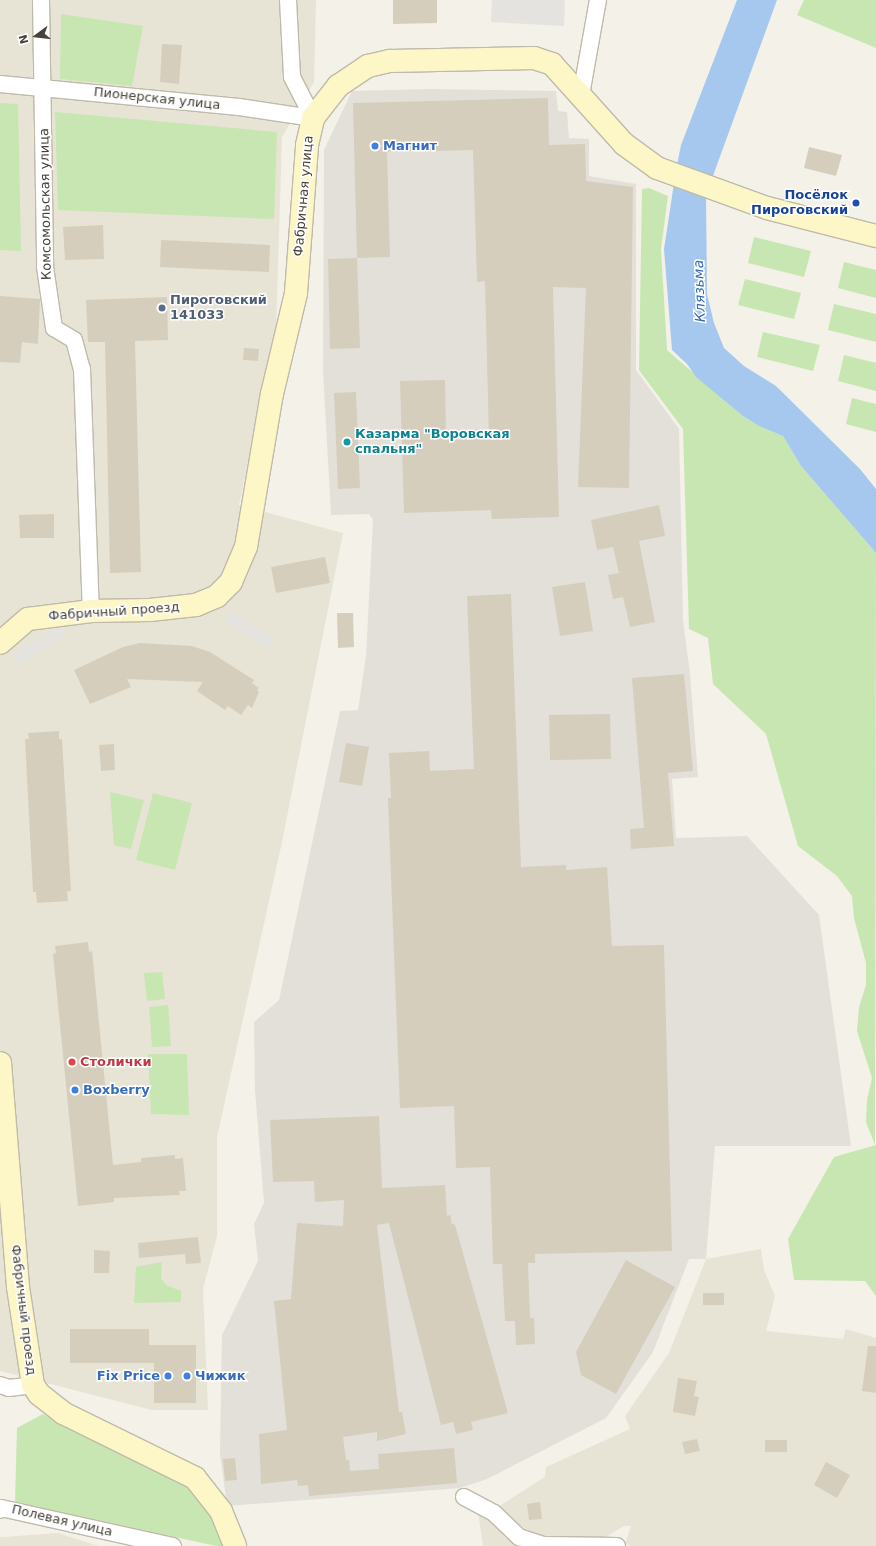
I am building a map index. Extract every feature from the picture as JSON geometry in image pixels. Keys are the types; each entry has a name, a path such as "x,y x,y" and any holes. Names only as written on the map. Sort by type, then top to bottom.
{"street":[{"name":"Комсомольская улица","path":"41,0 44,87 45,267 54,328 74,340 82,369 91,611"},
{"path":"288,0 292,77 312,118"},
{"path":"581,95 598,0"},
{"name":"Фабричная улица","path":"231,582 246,547 272,394 296,293 307,146 312,118 338,86 368,66 390,61 534,58 552,64 581,95 592,111 624,144 657,168 724,194 807,220 876,236"},
{"name":"Пионерская улица","path":"0,84 44,87 239,107 312,118"},
{"name":"Фабричный проезд","path":"0,644 28,619 91,611 150,610 196,605 217,596 231,582"},
{"name":"Фабричный проезд","path":"0,1063 18,1287 33,1385 39,1394 63,1413 195,1478 221,1511 235,1546"},
{"path":"0,1385 10,1388 33,1385"},
{"path":"464,1497 494,1513 519,1538 544,1545 617,1546"},
{"name":"Полевая улица","path":"0,1510 1,1508 173,1546"}],"shaded area":[{"path":"0,0 316,0 314,82 282,137 276,330 239,505 343,533 282,842 217,1137 217,1236 203,1289 208,1410 152,1410 0,1371"},
{"path":"492,0 565,0 564,26 491,22"},
{"path":"430,89 556,91 558,111 567,112 569,138 589,139 589,176 636,184 636,370 679,429 683,620 690,674 698,777 672,779 676,838 747,836 819,915 851,1146 715,1146 706,1259 689,1259 653,1352 606,1418 487,1479 460,1488 227,1506 220,1453 222,1335 258,1261 254,1224 264,1203 255,1090 254,1022 279,1000 340,711 358,710 366,656 373,520 369,514 331,515 323,372 324,150 352,91"},
{"path":"232,611 275,639 268,648 226,621"},
{"path":"58,626 64,637 19,664 13,653"},
{"path":"761,1249 764,1270 775,1296 766,1331 843,1339 846,1329 876,1338 876,1546 632,1546 625,1544 631,1526 624,1526 604,1538 546,1538 529,1532 498,1507 545,1477 546,1467 630,1429 625,1416 669,1353 706,1259"},
{"path":"478,1512 497,1522 504,1537 522,1546 483,1546"},
{"path":"58,1533 98,1546 0,1546 0,1537"}],"green space":[{"path":"804,0 876,0 876,48 797,15"},
{"path":"61,14 143,26 132,86 60,79"},
{"path":"0,103 18,104 21,251 0,250"},
{"path":"55,112 277,132 274,219 58,210"},
{"path":"649,188 668,196 661,249 667,350 743,416 759,426 783,436 801,466 876,553 875,1145 866,1122 867,1100 872,1078 857,1031 859,1007 866,985 866,963 854,918 852,896 837,876 798,846 766,734 713,684 708,638 689,629 683,429 639,370 642,189"},
{"path":"754,237 811,251 804,277 748,263"},
{"path":"844,262 876,270 876,298 838,288"},
{"path":"745,279 801,293 794,319 738,305"},
{"path":"834,304 876,314 876,342 828,330"},
{"path":"763,332 820,345 813,371 757,357"},
{"path":"844,355 876,363 876,391 838,381"},
{"path":"852,398 876,404 876,432 846,424"},
{"path":"110,792 144,800 131,849 114,845"},
{"path":"153,793 192,803 175,870 136,860"},
{"path":"162,972 165,999 147,1001 144,973"},
{"path":"168,1005 171,1046 152,1047 149,1007"},
{"path":"148,1054 187,1054 189,1115 151,1114"},
{"path":"876,1145 876,1296 865,1281 794,1280 788,1239 834,1157"},
{"path":"162,1262 161,1278 166,1285 181,1291 181,1302 134,1303 136,1267"},
{"path":"43,1414 192,1484 229,1546 216,1546 15,1502 17,1428"}],"water":[{"name":"Клязьма","path":"737,0 777,0 706,195 707,294 714,323 724,348 744,366 776,386 860,469 876,489 876,553 801,466 783,436 759,426 743,416 696,377 687,364 672,350 664,249 676,170 681,145"}],"building":[{"path":"393,0 437,0 437,23 393,24"},
{"path":"162,44 182,45 179,84 160,82"},
{"path":"548,98 549,145 585,144 586,181 633,187 629,488 578,487 586,288 553,287 559,517 492,519 491,510 404,513 400,381 445,380 446,440 489,439 485,281 477,282 473,150 387,152 390,257 357,258 353,103"},
{"path":"809,147 842,155 836,176 804,168"},
{"path":"103,225 104,259 65,260 63,227"},
{"path":"161,240 270,245 269,272 160,267"},
{"path":"357,258 360,348 330,349 328,259"},
{"path":"0,296 40,299 38,344 22,342 20,363 0,362"},
{"path":"167,297 168,340 135,341 141,572 110,573 105,342 88,342 86,300"},
{"path":"244,348 259,349 258,361 243,360"},
{"path":"356,392 360,488 338,489 334,393"},
{"path":"659,505 665,536 639,541 655,622 630,627 623,597 613,599 608,575 619,573 613,547 597,550 591,520"},
{"path":"54,514 54,538 20,538 19,515"},
{"path":"325,557 330,583 276,593 271,567"},
{"path":"585,582 593,631 560,636 552,587"},
{"path":"511,594 521,867 566,865 566,870 607,867 612,946 664,945 672,1251 535,1254 535,1263 528,1263 530,1318 534,1318 535,1344 516,1345 515,1321 505,1321 502,1264 493,1264 490,1167 456,1168 454,1106 400,1108 388,798 391,798 389,753 429,751 430,771 474,769 467,596"},
{"path":"337,613 353,613 354,647 338,648"},
{"path":"140,643 192,646 210,652 254,680 252,683 259,688 257,690 259,692 252,708 248,705 241,715 228,706 225,710 197,691 203,682 127,679 131,687 90,704 74,670 123,647"},
{"path":"684,674 693,771 668,773 674,846 631,849 630,829 644,828 632,678"},
{"path":"610,714 611,759 550,760 549,715"},
{"path":"59,731 59,739 62,739 71,891 67,891 68,901 37,903 36,892 33,892 25,739 29,739 28,733"},
{"path":"346,743 369,747 362,786 339,782"},
{"path":"114,744 115,770 101,771 99,745"},
{"path":"88,942 89,952 92,951 113,1165 141,1162 141,1158 175,1155 175,1159 183,1158 186,1191 179,1191 180,1195 114,1198 114,1202 78,1206 53,954 56,953 55,946"},
{"path":"379,1116 382,1188 445,1185 447,1216 451,1215 451,1223 455,1225 508,1413 471,1422 473,1430 456,1434 453,1422 441,1425 389,1223 377,1225 399,1412 402,1412 406,1434 377,1441 377,1432 343,1437 346,1460 349,1460 350,1471 379,1469 378,1454 454,1448 457,1483 309,1496 308,1485 298,1486 297,1480 261,1484 259,1434 287,1430 274,1301 291,1299 297,1223 343,1226 344,1200 315,1202 314,1181 273,1182 270,1120"},
{"path":"198,1237 201,1263 186,1264 185,1254 139,1258 138,1243"},
{"path":"94,1250 110,1251 109,1273 94,1273"},
{"path":"626,1260 675,1287 616,1394 581,1375 576,1352"},
{"path":"703,1293 724,1293 724,1305 703,1305"},
{"path":"70,1329 149,1329 149,1345 196,1345 196,1403 154,1403 154,1363 70,1363"},
{"path":"868,1346 876,1346 876,1393 862,1391"},
{"path":"678,1378 697,1381 694,1396 699,1397 695,1416 673,1412"},
{"path":"697,1439 700,1451 685,1454 682,1442"},
{"path":"765,1440 787,1440 787,1452 765,1452"},
{"path":"235,1458 237,1480 225,1481 223,1459"},
{"path":"826,1462 850,1475 837,1498 814,1485"},
{"path":"540,1502 542,1519 529,1520 527,1504"}],"place":[{"name":"Магнит","path":"375,146"},
{"name":"Посёлок Пироговский","path":"856,203"},
{"name":"Пироговский 141033","path":"162,308"},
{"name":"Казарма \"Воровская спальня\"","path":"347,442"},
{"name":"Столички","path":"72,1062"},
{"name":"Boxberry","path":"75,1090"},
{"name":"Fix Price","path":"168,1376"},
{"name":"Чижик","path":"187,1376"}]}
